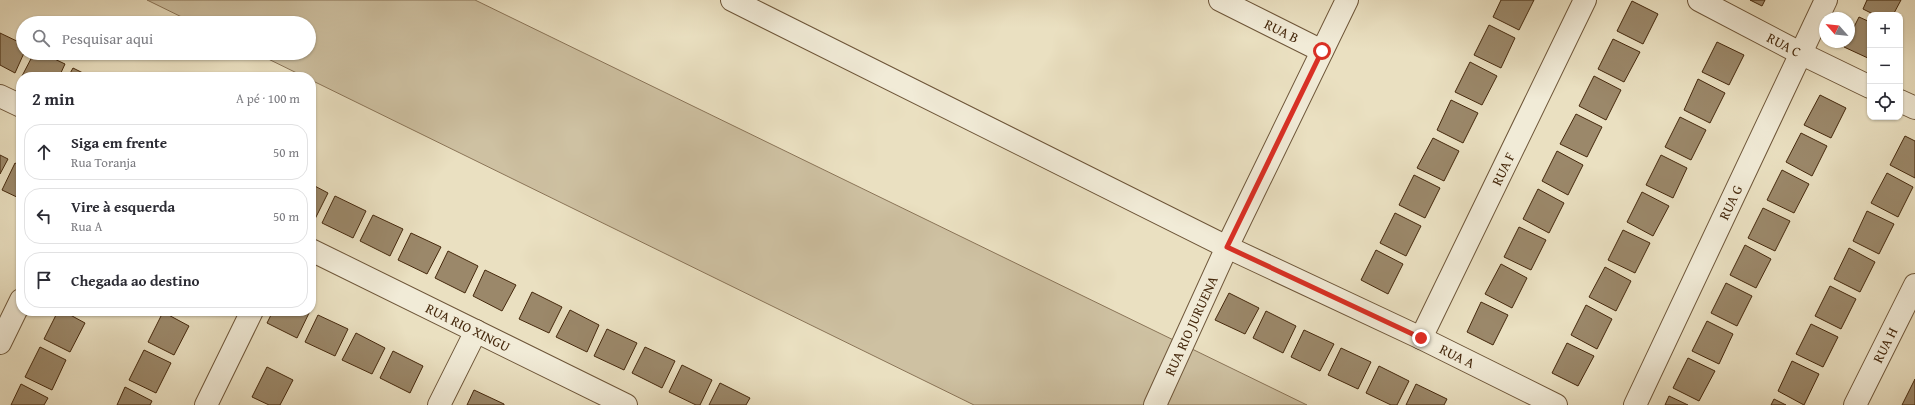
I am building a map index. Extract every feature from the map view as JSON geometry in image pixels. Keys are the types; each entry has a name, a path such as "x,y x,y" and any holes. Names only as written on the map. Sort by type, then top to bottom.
{"street":[{"name":"RUA A","path":"732,0 1227,247 1421,338 1556,405"},
{"name":"RUA B","path":"1220,0 1322,51"},
{"name":"RUA RIO JURUENA","path":"1155,405 1227,247 1347,0"},
{"name":"RUA F","path":"1421,338 1585,0"},
{"name":"RUA C","path":"1699,0 1800,53 1867,86"},
{"name":"RUA G","path":"1635,405 1826,0"},
{"path":"0,96 16,104"},
{"path":"1903,102 1915,108"},
{"name":"RUA RIO XINGU","path":"316,252 626,405"},
{"name":"RUA H","path":"1855,405 1915,285"},
{"path":"0,343 16,310"},
{"path":"206,405 250,316"},
{"path":"439,405 476,331"}],"shaded area":[{"path":"147,0 475,0 1307,405 974,405 316,82 316,72 295,72 270,60 316,60 316,16 180,16"}],"building":[{"path":"1501,0 1534,0 1519,30 1493,17"},
{"path":"1750,0 1765,0 1762,6"},
{"path":"1867,0 1901,0 1895,12 1869,12 1863,9"},
{"path":"1632,1 1658,14 1643,44 1617,31"},
{"path":"1859,17 1867,21 1867,58 1846,48 1855,48 1855,25"},
{"path":"1489,25 1515,38 1501,68 1474,55"},
{"path":"0,33 16,41 16,60 21,60 15,73 0,65"},
{"path":"1613,39 1640,52 1624,82 1598,69"},
{"path":"1717,42 1744,55 1729,85 1702,72"},
{"path":"30,60 57,60 65,64 61,72 24,72"},
{"path":"1470,62 1497,76 1482,105 1455,92"},
{"path":"73,68 81,72 71,72"},
{"path":"1594,76 1621,90 1606,120 1579,106"},
{"path":"1698,79 1725,93 1710,123 1684,110"},
{"path":"1820,95 1846,108 1831,138 1804,125"},
{"path":"1451,100 1478,113 1463,143 1437,130"},
{"path":"1576,114 1602,127 1587,157 1560,144"},
{"path":"1680,117 1706,130 1691,160 1665,147"},
{"path":"1801,133 1827,146 1812,176 1786,162"},
{"path":"1905,136 1915,141 1915,178 1890,165"},
{"path":"1433,138 1459,151 1444,181 1417,168"},
{"path":"1557,151 1583,165 1568,195 1542,181"},
{"path":"0,155 8,159 0,174"},
{"path":"1661,155 1687,168 1673,198 1646,185"},
{"path":"15,163 16,164 16,197 2,190"},
{"path":"1782,170 1809,184 1794,213 1767,200"},
{"path":"1887,173 1913,187 1898,217 1871,203"},
{"path":"1414,175 1440,188 1425,218 1399,205"},
{"path":"316,187 328,193 316,217"},
{"path":"1538,189 1564,203 1549,233 1523,219"},
{"path":"1642,192 1669,206 1653,236 1627,222"},
{"path":"335,196 366,211 353,238 322,223"},
{"path":"1763,208 1790,221 1775,251 1748,238"},
{"path":"1867,211 1894,224 1879,254 1853,241"},
{"path":"1395,213 1421,226 1406,256 1380,243"},
{"path":"373,215 403,229 390,256 360,241"},
{"path":"1519,227 1546,240 1531,270 1504,257"},
{"path":"1623,230 1650,243 1635,273 1608,260"},
{"path":"411,233 441,247 427,274 398,260"},
{"path":"1745,245 1771,259 1756,288 1730,275"},
{"path":"1849,248 1875,262 1860,292 1834,279"},
{"path":"1376,250 1403,264 1388,294 1361,280"},
{"path":"448,251 478,266 465,293 435,278"},
{"path":"1501,264 1527,278 1512,308 1485,294"},
{"path":"1605,267 1631,281 1616,311 1589,297"},
{"path":"485,270 516,285 502,311 473,296"},
{"path":"1726,283 1752,296 1737,326 1711,313"},
{"path":"1830,286 1856,299 1841,329 1815,316"},
{"path":"532,292 562,307 549,333 519,319"},
{"path":"1229,293 1259,308 1245,334 1215,320"},
{"path":"1481,302 1508,315 1493,345 1467,332"},
{"path":"1586,305 1612,319 1597,349 1571,335"},
{"path":"570,310 599,325 587,352 556,337"},
{"path":"1266,311 1296,326 1283,353 1253,338"},
{"path":"318,315 348,329 335,356 305,342"},
{"path":"56,316 72,316 85,323 70,352 44,339"},
{"path":"161,316 170,316 189,326 174,355 148,342"},
{"path":"270,316 308,316 297,338 267,323"},
{"path":"1707,321 1733,334 1719,364 1692,351"},
{"path":"1811,324 1838,337 1823,367 1796,354"},
{"path":"607,329 637,343 624,370 594,356"},
{"path":"1304,330 1334,344 1320,371 1291,357"},
{"path":"356,333 385,348 372,374 342,360"},
{"path":"1567,343 1594,356 1578,386 1552,373"},
{"path":"40,347 66,360 52,390 25,377"},
{"path":"645,347 675,361 662,388 632,373"},
{"path":"1341,348 1371,362 1358,389 1328,375"},
{"path":"144,350 171,363 156,393 129,380"},
{"path":"393,351 423,366 410,393 380,378"},
{"path":"1688,358 1715,371 1699,401 1673,388"},
{"path":"1792,361 1819,374 1804,405 1778,391"},
{"path":"682,365 712,380 700,405 696,405 669,392"},
{"path":"1379,366 1409,381 1397,405 1391,405 1366,393"},
{"path":"267,367 293,380 280,405 269,405 252,397"},
{"path":"1915,379 1915,405 1902,405"},
{"path":"720,383 750,398 746,405 709,405"},
{"path":"21,384 48,398 44,405 11,405"},
{"path":"1416,384 1447,399 1444,405 1406,405"},
{"path":"125,387 152,401 150,405 117,405"},
{"path":"474,390 504,404 504,405 467,405"},
{"path":"1669,396 1688,405 1665,405"},
{"path":"1774,399 1786,405 1771,405"}],"route":[{"path":"1322,51 1227,247 1421,338"}]}
